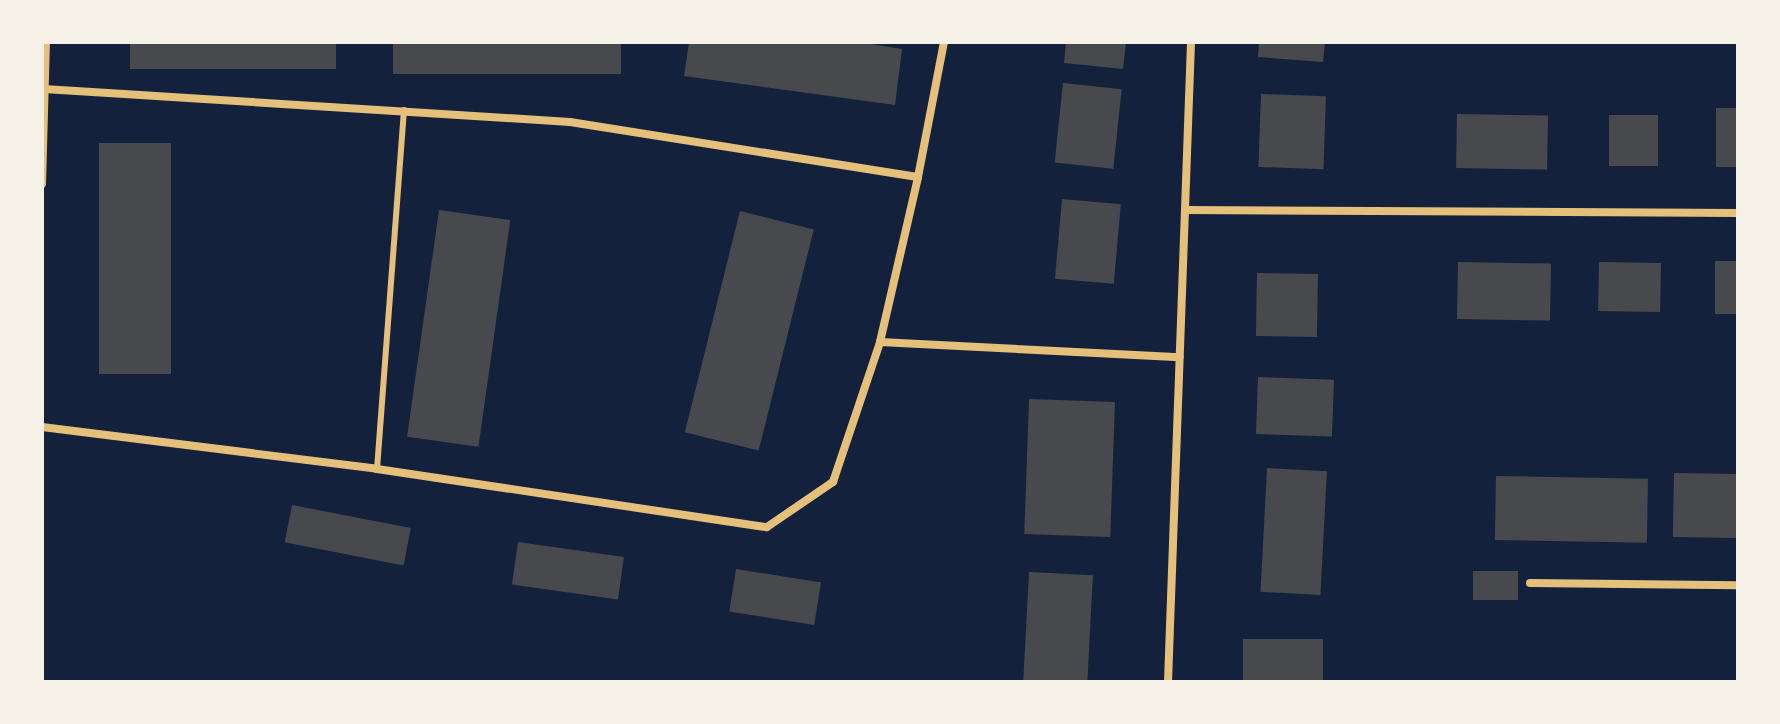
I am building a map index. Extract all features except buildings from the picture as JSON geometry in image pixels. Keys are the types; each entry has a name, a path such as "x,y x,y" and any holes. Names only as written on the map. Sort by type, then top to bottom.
{"street":[{"path":"42,184 46,42"},
{"path":"42,427 377,469 767,527 833,482 880,342 918,177 944,42"},
{"path":"1168,682 1191,42"},
{"path":"44,89 570,122 918,177"},
{"path":"1187,210 1738,213"},
{"path":"880,342 1180,357"},
{"path":"1530,583 1738,585"}],"lane":[{"path":"377,469 404,110"}]}
